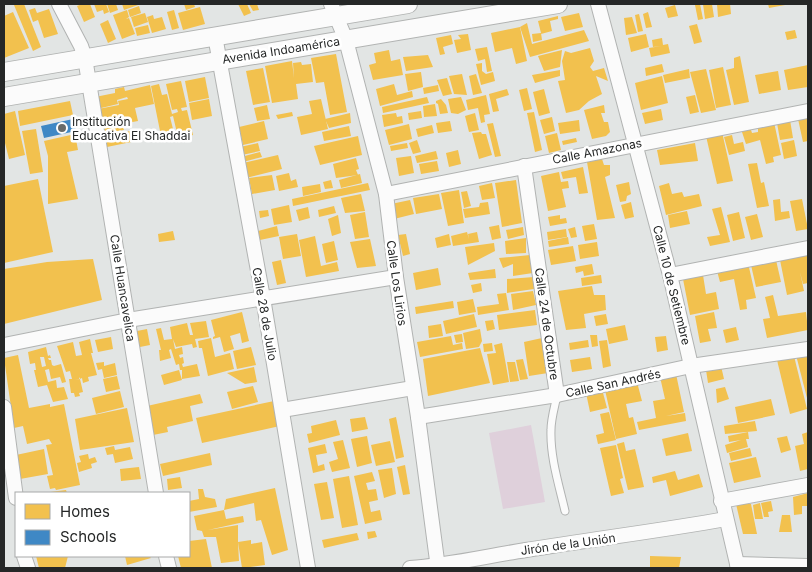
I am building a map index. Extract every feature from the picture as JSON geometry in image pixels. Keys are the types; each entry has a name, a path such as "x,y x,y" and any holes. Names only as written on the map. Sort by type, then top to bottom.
{"street":[{"name":"Calle Huancavelica","path":"60,4 85,58 156,492"},
{"name":"Avenida Indoamérica","path":"4,72 215,36 334,10 408,4"},
{"name":"Avenida Indoamérica","path":"4,97 558,4"},
{"name":"Calle 10 de Setiembre","path":"598,4 670,275 738,566"},
{"name":"Calle Los Lirios","path":"334,10 346,40 386,194 396,277 440,568"},
{"name":"Calle 28 de Julio","path":"215,36 263,298 308,568"},
{"name":"Calle Amazonas","path":"386,194 808,111"},
{"name":"Calle 24 de Octubre","path":"524,166 557,395"},
{"path":"670,275 808,248"},
{"path":"4,345 128,320 396,277"},
{"name":"Calle San Andrés","path":"418,417 557,395 691,366 808,349"},
{"path":"282,410 413,388"},
{"path":"4,407 15,492"},
{"path":"722,501 808,485"},
{"name":"Jirón de la Unión","path":"410,568 440,568 526,550 634,535 726,519"},
{"path":"738,566 808,566"}],"lane":[{"name":"Calle 24 de Octubre","path":"557,395 550,429 554,467 565,511"}],"shaded area":[{"path":"531,425 545,502 503,509 489,433"}],"building: Homes":[{"path":"24,4 41,47 33,51 14,5"},
{"path":"90,4 95,17 84,22 77,6"},
{"path":"94,4 106,4 109,12 104,14 103,10 97,12"},
{"path":"107,4 116,4 118,10 110,13"},
{"path":"122,4 141,4 124,10"},
{"path":"184,4 194,4 195,7 186,10"},
{"path":"238,4 247,4 251,13 244,16"},
{"path":"249,4 257,4 259,10 253,11"},
{"path":"700,4 703,19 698,20 695,5"},
{"path":"703,4 712,4 714,17 705,19"},
{"path":"717,4 730,4 731,14 718,17"},
{"path":"768,4 785,4 785,5 769,8"},
{"path":"675,5 678,16 668,18 665,8"},
{"path":"139,6 141,13 130,17 128,10"},
{"path":"200,7 205,24 183,30 178,13"},
{"path":"35,8 37,13 49,9 58,34 44,38 38,20 33,22 29,10"},
{"path":"127,10 129,17 126,19 129,18 135,34 122,39 113,15"},
{"path":"174,10 179,28 172,30 167,12"},
{"path":"13,12 29,48 4,58 4,16"},
{"path":"648,12 652,27 646,28 643,14"},
{"path":"145,13 148,22 134,27 131,17"},
{"path":"579,13 583,27 565,31 561,17"},
{"path":"639,14 643,31 638,32 635,15"},
{"path":"153,15 154,19 162,17 166,29 152,33 147,17"},
{"path":"558,16 558,19 550,21 552,31 541,34 542,40 533,42 532,34 541,33 538,21"},
{"path":"632,17 637,33 626,35 624,18"},
{"path":"108,20 116,39 108,43 100,24"},
{"path":"527,23 532,44 584,30 589,41 530,57 520,27"},
{"path":"697,24 702,42 694,44 689,26"},
{"path":"148,25 150,33 137,36 135,28"},
{"path":"520,27 527,61 516,64 512,48 495,52 491,33"},
{"path":"795,30 797,38 787,40 785,32"},
{"path":"468,34 471,50 457,53 454,40 461,39 458,35"},
{"path":"646,34 649,47 631,52 628,38"},
{"path":"451,35 453,44 443,47 445,54 440,55 436,38"},
{"path":"662,38 663,45 668,44 670,53 651,57 649,48 661,46 653,47 652,40"},
{"path":"487,47 492,71 487,72 485,59 478,61 475,49"},
{"path":"590,48 594,61 590,67 593,71 604,68 608,81 596,76 602,94 589,101 579,110 566,113 558,81 565,80 562,61 565,51 571,53"},
{"path":"389,50 391,61 400,59 403,75 373,80 369,65 376,63 374,53"},
{"path":"562,50 560,67 544,71 538,56"},
{"path":"336,54 347,112 330,115 324,82 316,83 311,58"},
{"path":"428,55 433,67 406,71 403,57"},
{"path":"740,56 749,102 734,105 726,70 734,68 734,58"},
{"path":"292,61 294,78 293,63 311,64 313,82 296,84 298,99 272,103 265,66"},
{"path":"482,63 482,71 486,74 493,72 495,81 481,85 476,64"},
{"path":"662,64 664,72 646,76 645,68"},
{"path":"808,65 808,87 788,90 784,70"},
{"path":"723,67 731,105 716,108 709,70"},
{"path":"263,68 270,102 253,105 246,71"},
{"path":"689,69 690,78 665,83 663,75"},
{"path":"706,69 716,110 701,113 690,72"},
{"path":"560,70 560,76 535,83 532,75"},
{"path":"778,71 781,90 759,94 755,75"},
{"path":"421,72 423,87 408,91 405,74"},
{"path":"462,74 467,95 454,94 449,76"},
{"path":"476,74 482,93 473,95 469,76"},
{"path":"662,76 668,103 641,110 635,83"},
{"path":"205,77 209,98 189,102 185,81"},
{"path":"447,78 452,94 443,96 437,80"},
{"path":"181,81 187,107 181,108 182,111 187,110 193,135 183,138 182,132 177,133 173,116 170,117 174,133 161,136 151,86 159,84 162,95 167,94 172,114 178,112 177,109 172,110 166,84"},
{"path":"394,84 397,95 412,91 413,97 380,106 376,89"},
{"path":"150,85 154,104 135,108 138,121 122,124 124,130 103,134 98,109 119,105 118,101 128,99 127,97 117,100 118,104 97,109 95,97 115,93 115,89 124,87 125,91"},
{"path":"438,85 439,91 424,94 423,88"},
{"path":"527,88 532,109 524,111 519,90"},
{"path":"507,89 509,95 496,99 499,111 493,112 489,94"},
{"path":"544,89 550,113 539,116 533,92"},
{"path":"486,95 490,114 484,115 485,122 481,123 478,108 468,110 466,100"},
{"path":"695,95 699,112 690,114 686,97"},
{"path":"427,97 429,103 383,113 382,107"},
{"path":"461,97 466,110 458,114 451,113 448,99"},
{"path":"209,99 212,116 192,120 189,103"},
{"path":"321,99 328,129 301,135 297,117 312,114 309,101"},
{"path":"441,99 446,105 448,113 440,114 436,101"},
{"path":"70,101 73,115 20,126 18,111"},
{"path":"435,104 437,116 424,117 423,106"},
{"path":"267,105 270,119 257,121 254,108"},
{"path":"604,105 605,113 601,113 604,122 608,122 610,132 606,136 592,139 584,110"},
{"path":"661,109 663,120 645,124 642,113"},
{"path":"15,111 25,155 9,159 4,139 4,114"},
{"path":"421,111 422,118 409,120 408,113"},
{"path":"292,112 293,116 278,119 276,115"},
{"path":"534,112 542,150 535,152 527,113"},
{"path":"350,113 351,123 329,128 325,119"},
{"path":"396,113 397,117 402,116 403,123 384,127 382,115"},
{"path":"475,113 479,130 469,132 465,116"},
{"path":"552,117 555,131 544,134 540,120"},
{"path":"808,117 808,141 803,142 798,119"},
{"path":"579,120 580,131 560,134 558,123"},
{"path":"790,120 793,138 780,140 777,123"},
{"path":"264,121 268,139 243,145 239,127"},
{"path":"450,121 452,131 438,133 436,123"},
{"path":"774,122 781,155 773,157 774,162 766,164 760,140 746,144 741,129 750,127 752,133 758,132 758,126"},
{"path":"493,123 501,156 495,157 487,124"},
{"path":"409,124 412,139 389,145 385,130"},
{"path":"432,125 434,133 418,137 416,129"},
{"path":"349,126 351,136 324,141 322,132"},
{"path":"36,129 43,172 30,174 22,131"},
{"path":"134,130 136,141 107,147 105,137"},
{"path":"481,132 486,134 492,155 479,159 472,133"},
{"path":"722,132 733,181 717,184 706,136"},
{"path":"557,133 561,150 549,153 545,136"},
{"path":"75,134 78,150 67,152 78,199 48,204 48,156 44,141"},
{"path":"732,135 734,144 743,142 745,151 729,155 724,137"},
{"path":"358,136 362,155 320,165 314,146"},
{"path":"576,138 577,142 563,145 562,141"},
{"path":"417,140 421,152 413,154 409,143"},
{"path":"794,140 797,156 784,159 781,143"},
{"path":"258,143 260,151 242,155 240,147"},
{"path":"407,143 408,148 391,151 390,146"},
{"path":"695,143 698,161 660,165 657,150"},
{"path":"458,150 461,164 449,167 446,153"},
{"path":"436,151 438,159 417,163 415,156"},
{"path":"260,152 262,157 243,162 241,157"},
{"path":"278,155 282,169 246,178 243,163"},
{"path":"411,156 414,173 399,176 396,158"},
{"path":"356,158 359,169 356,170 358,175 336,178 333,164"},
{"path":"602,159 604,165 610,165 610,175 605,177 615,218 597,220 587,162"},
{"path":"437,161 439,171 421,174 419,164"},
{"path":"757,163 761,183 764,182 769,206 757,208 748,164"},
{"path":"583,167 588,193 579,194 576,177 563,179 561,172"},
{"path":"559,172 561,182 568,181 569,188 562,189 566,207 548,211 541,176"},
{"path":"289,173 291,181 296,179 298,187 279,191 276,176"},
{"path":"360,174 362,183 341,188 339,180"},
{"path":"272,175 275,190 252,194 249,178"},
{"path":"38,179 53,252 4,263 4,186"},
{"path":"331,180 333,188 325,189 323,182"},
{"path":"516,180 522,223 502,227 495,183"},
{"path":"629,182 631,194 627,196 626,201 620,202 616,185"},
{"path":"368,183 370,190 293,206 292,199"},
{"path":"492,183 495,198 482,200 479,186"},
{"path":"669,183 672,194 682,192 684,197 699,194 702,206 666,215 659,186"},
{"path":"320,184 321,192 303,196 302,187"},
{"path":"459,190 464,223 448,226 441,193"},
{"path":"467,191 471,206 464,208 461,192"},
{"path":"361,194 365,211 345,213 341,198"},
{"path":"439,194 442,209 416,214 413,198"},
{"path":"780,199 781,212 789,211 790,218 775,221 773,200"},
{"path":"802,199 808,229 796,231 790,201"},
{"path":"410,200 414,214 394,219 391,204"},
{"path":"488,202 490,214 465,218 463,209 479,207 480,203"},
{"path":"631,202 634,217 625,219 621,205"},
{"path":"289,205 292,222 274,225 271,209"},
{"path":"334,206 336,213 319,217 318,210"},
{"path":"308,207 310,218 299,221 296,210"},
{"path":"721,207 730,242 710,246 707,237 720,235 712,209"},
{"path":"268,210 269,216 260,218 259,211"},
{"path":"687,211 690,224 670,228 668,215"},
{"path":"365,212 369,237 355,239 350,215"},
{"path":"739,212 745,238 733,241 727,215"},
{"path":"757,214 763,237 751,240 745,217"},
{"path":"338,215 341,233 332,236 328,219"},
{"path":"560,215 560,219 566,218 567,223 550,226 548,217"},
{"path":"594,224 597,239 585,241 582,226"},
{"path":"499,225 501,238 492,240 489,227"},
{"path":"277,226 279,236 260,240 258,231"},
{"path":"523,227 524,235 508,239 506,230"},
{"path":"575,227 577,237 571,238 568,229"},
{"path":"566,229 567,237 548,240 547,232"},
{"path":"173,231 175,240 159,242 158,234"},
{"path":"467,232 469,239 468,234 477,232 479,242 453,246 451,236"},
{"path":"297,234 301,256 283,259 279,237"},
{"path":"406,234 410,254 403,256 398,235"},
{"path":"449,234 451,245 437,248 435,238"},
{"path":"315,236 321,266 337,262 339,271 306,277 299,240"},
{"path":"568,237 569,244 549,247 548,241"},
{"path":"526,238 526,253 506,254 505,241"},
{"path":"370,239 376,266 357,268 350,242"},
{"path":"334,241 338,260 326,263 322,244"},
{"path":"597,242 599,256 580,259 578,245"},
{"path":"494,243 495,251 468,265 465,247"},
{"path":"573,246 576,261 551,265 548,250"},
{"path":"808,254 808,283 803,284 800,272 804,291 787,295 780,260"},
{"path":"530,255 533,273 513,276 513,264 503,268 499,258"},
{"path":"93,259 102,300 4,324 4,269 47,262"},
{"path":"281,260 286,283 277,285 272,262"},
{"path":"776,260 781,282 756,287 751,265"},
{"path":"748,263 756,298 746,300 747,309 740,310 734,279 720,282 717,271"},
{"path":"592,264 594,274 584,276 583,271 576,273 575,267"},
{"path":"438,268 441,285 416,290 413,273"},
{"path":"495,269 496,278 470,280 468,273"},
{"path":"601,275 602,283 582,286 581,278"},
{"path":"703,275 706,294 716,292 719,309 690,315 683,279"},
{"path":"534,277 534,289 507,293 507,279"},
{"path":"481,283 482,291 473,293 471,285"},
{"path":"592,286 594,295 605,295 606,310 584,314 586,328 566,330 558,291"},
{"path":"533,291 536,305 513,310 511,294"},
{"path":"506,293 509,310 478,315 477,307 499,304 497,294"},
{"path":"773,295 778,316 806,312 808,330 767,338 763,319 770,318 765,297"},
{"path":"473,299 476,312 459,315 457,302"},
{"path":"453,301 454,308 416,314 415,307"},
{"path":"535,310 537,325 499,330 497,315"},
{"path":"242,312 249,341 242,343 240,333 230,336 234,349 224,352 220,337 213,339 215,336 211,320"},
{"path":"714,312 717,328 708,329 711,341 700,343 695,316"},
{"path":"474,314 477,327 446,334 443,321"},
{"path":"606,314 608,324 596,326 594,316"},
{"path":"493,320 495,329 487,331 485,321"},
{"path":"206,321 209,337 195,339 197,347 193,348 192,344 176,347 173,339 175,349 182,347 183,354 179,355 180,358 183,357 183,367 197,364 200,376 182,379 182,370 180,370 179,364 176,365 171,349 169,350 171,358 160,361 159,350 161,350 156,329 161,328 164,340 172,339 170,327 187,323 190,335 193,335 190,323"},
{"path":"441,324 443,336 429,338 428,326"},
{"path":"625,325 628,340 609,344 606,329"},
{"path":"736,327 739,340 726,343 723,330"},
{"path":"147,329 150,345 135,348 132,332"},
{"path":"480,329 482,341 479,347 466,349 463,333"},
{"path":"462,334 463,342 456,343 454,335"},
{"path":"590,335 597,335 598,346 592,347"},
{"path":"451,336 453,345 462,343 463,349 420,357 417,342"},
{"path":"666,336 668,350 657,352 655,337"},
{"path":"111,337 113,349 98,352 95,340"},
{"path":"211,338 215,357 230,353 234,369 208,376 202,348 199,348 198,341"},
{"path":"542,338 548,373 529,376 524,342"},
{"path":"90,339 93,353 91,353 97,375 88,377 89,381 83,383 82,378 80,379 83,392 79,393 80,396 75,397 74,393 71,393 69,379 72,379 70,371 66,372 57,346 73,342 76,356 82,355 79,342"},
{"path":"588,340 589,347 570,350 569,343"},
{"path":"607,340 611,366 603,368 599,341"},
{"path":"492,343 493,351 484,352 483,344"},
{"path":"502,343 509,382 493,385 487,354 496,353 494,345"},
{"path":"46,347 48,356 50,355 51,358 48,358 51,360 52,365 61,364 66,382 62,383 60,377 51,379 49,369 45,370 48,382 56,380 57,388 64,387 68,399 53,402 47,385 38,387 34,370 36,370 35,363 30,364 28,352","holes":["40,357 44,357 46,366 42,367"]},
{"path":"251,347 256,365 237,369 233,351"},
{"path":"480,348 490,383 428,396 423,359"},
{"path":"808,352 808,402 796,355"},
{"path":"18,355 29,408 50,404 50,407 64,404 80,485 56,490 55,488 50,489 47,476 53,475 46,445 52,444 49,439 27,444 23,426 14,428 4,358"},
{"path":"794,356 807,409 790,414 777,360"},
{"path":"590,357 592,369 572,372 570,360"},
{"path":"523,359 528,379 520,380 516,360"},
{"path":"104,362 104,366 115,363 117,375 104,378 102,369 98,370 96,363"},
{"path":"507,362 515,362 519,381 510,382"},
{"path":"721,366 724,379 708,383 706,370"},
{"path":"254,367 257,382 245,384 227,373"},
{"path":"179,370 182,380 164,385 161,375"},
{"path":"676,374 684,412 666,416 685,413 686,421 639,430 637,422 656,418 653,401 665,399 660,377"},
{"path":"117,376 120,389 106,392 103,379"},
{"path":"637,382 642,401 626,404 629,418 633,417 637,434 616,439 605,390"},
{"path":"253,386 258,402 232,409 227,392"},
{"path":"725,387 729,399 717,403 716,389"},
{"path":"602,389 607,408 590,412 586,393"},
{"path":"120,391 124,407 96,414 92,398"},
{"path":"200,394 203,403 190,406 193,421 167,427 168,432 153,435 147,406"},
{"path":"771,399 775,415 738,423 735,407"},
{"path":"274,401 280,426 202,443 196,418"},
{"path":"127,408 134,442 80,450 75,419"},
{"path":"609,412 616,440 598,444 596,435 604,433 600,414"},
{"path":"365,417 368,429 352,432 350,419"},
{"path":"396,417 404,457 396,459 389,419"},
{"path":"336,420 340,435 309,443 307,434 312,433 311,426"},
{"path":"755,421 757,431 725,434 724,426"},
{"path":"748,432 749,439 746,439 748,447 727,453 725,445 741,440 729,442 728,436"},
{"path":"808,432 808,469 800,471 795,446 804,444 802,434"},
{"path":"688,433 692,451 666,456 662,439"},
{"path":"367,436 372,463 357,467 351,439"},
{"path":"787,436 791,450 781,453 777,438"},
{"path":"343,440 350,468 332,472 329,462 338,459 333,442"},
{"path":"390,441 395,462 376,466 371,445"},
{"path":"624,442 626,451 635,449 644,487 628,490 617,444"},
{"path":"325,444 327,453 316,455 318,466 324,464 325,470 313,473 308,448"},
{"path":"616,445 623,478 620,479 624,493 611,496 600,448"},
{"path":"114,446 115,450 130,447 133,459 115,463 113,454 107,455 105,448"},
{"path":"750,448 752,456 731,461 729,453"},
{"path":"44,449 48,474 20,479 16,455"},
{"path":"210,453 212,465 163,476 160,464"},
{"path":"88,454 89,459 95,457 97,462 91,464 92,468 79,472 77,463 81,462 79,456"},
{"path":"756,457 761,477 734,483 729,463"},
{"path":"405,465 410,494 403,495 397,467"},
{"path":"139,467 141,479 121,481 120,469"},
{"path":"392,468 396,494 384,498 378,470"},
{"path":"675,471 678,480 699,474 703,487 670,496 666,480 653,483 652,477"},
{"path":"372,472 375,481 366,483 368,490 376,489 378,500 369,502 371,512 380,510 382,520 365,524 354,476"},
{"path":"349,476 358,525 342,528 333,479"},
{"path":"180,477 182,488 168,490 167,479"},
{"path":"327,482 334,518 321,520 314,484"},
{"path":"275,488 288,550 272,555 261,520 256,521 254,503 224,510 226,499"},
{"path":"198,489 203,489 205,497 215,499 217,507 190,512 190,501 199,499"},
{"path":"66,490 67,492 50,492"},
{"path":"808,493 808,506 802,506 802,514 794,515 793,497"},
{"path":"771,501 773,511 768,512 769,517 764,517 761,503"},
{"path":"760,503 763,519 755,519 753,505"},
{"path":"736,504 751,504 757,534 743,534"},
{"path":"224,510 226,519 243,516 244,522 208,530 238,525 239,561 221,563 216,537 204,537 202,531 197,530 194,516"},
{"path":"782,515 790,515 792,532 779,532"},
{"path":"375,531 377,537 368,539 367,532"},
{"path":"357,533 359,540 324,548 322,540"},
{"path":"206,539 212,568 181,568 178,557 190,557 190,541"},
{"path":"251,540 251,544 262,542 265,565 242,568 238,542"},
{"path":"650,556 681,557 679,568 650,568"},
{"path":"36,557 68,557 65,568 39,568"},
{"path":"125,557 151,558 127,565"}],"building: Schools":[{"path":"73,119 76,131 44,138 41,126"}],"place":[{"name":"Institución Educativa El Shaddai","path":"62,128"}]}
